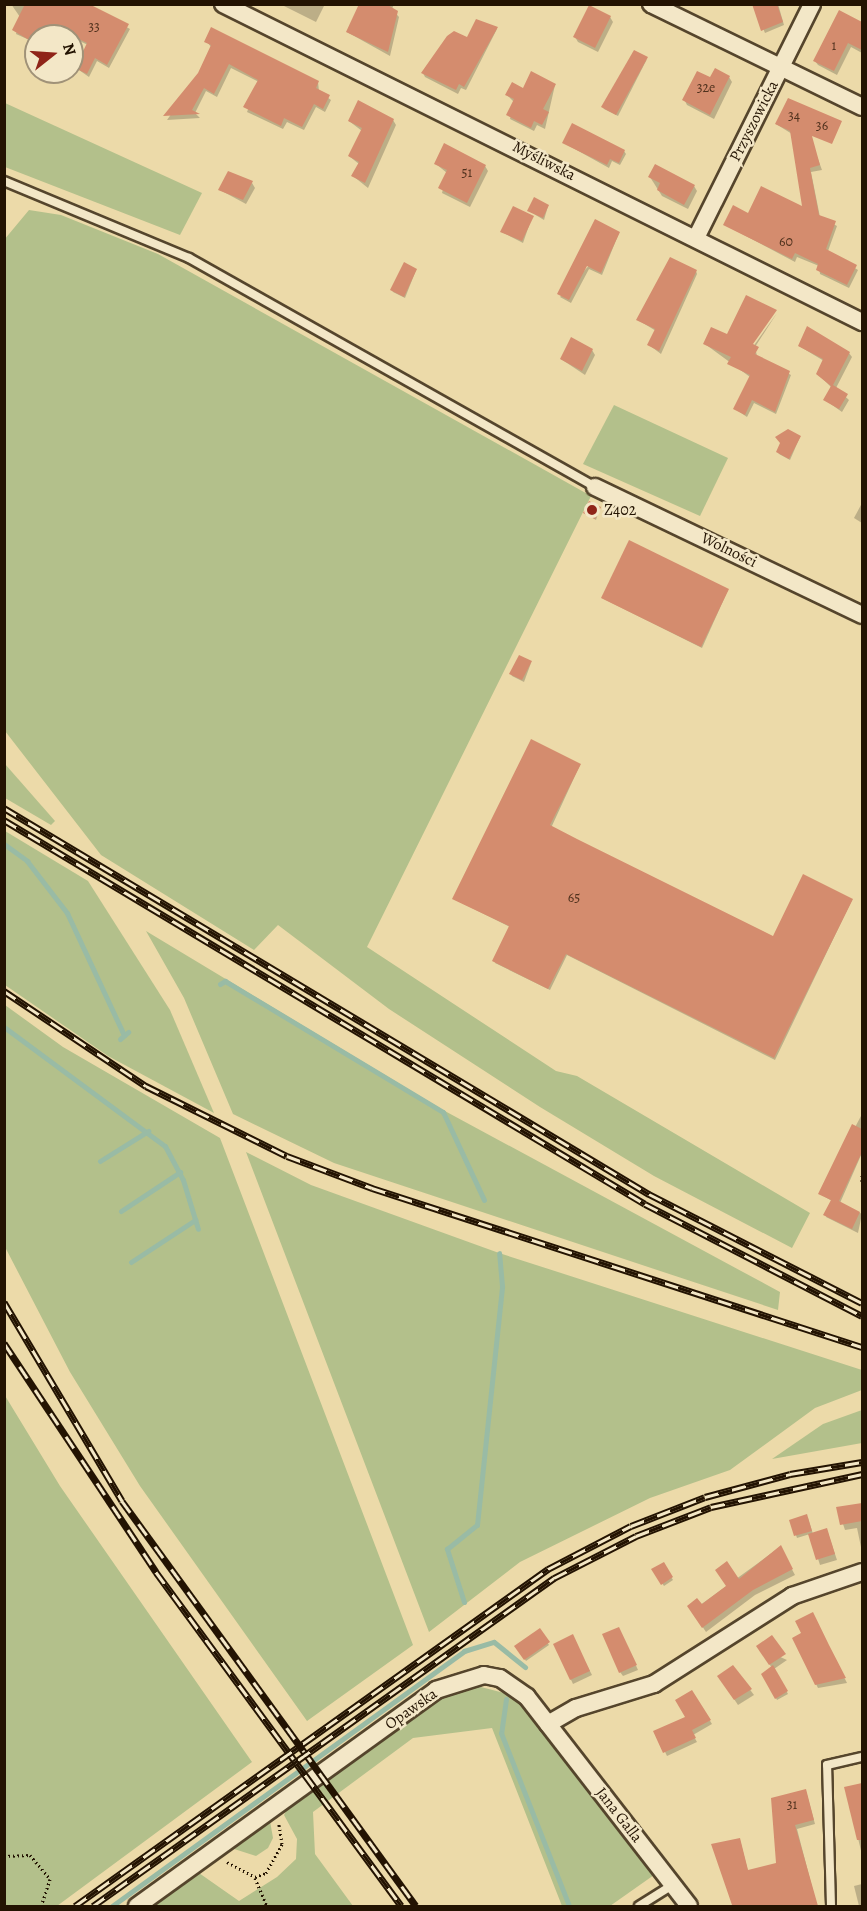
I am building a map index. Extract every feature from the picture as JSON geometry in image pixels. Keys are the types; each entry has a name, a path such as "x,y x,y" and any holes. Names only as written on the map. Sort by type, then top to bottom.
{"street":[{"name":"Myśliwska","path":"223,4 862,322"},
{"path":"651,4 862,107"},
{"name":"Przyszowicka","path":"696,238 812,4"},
{"name":"Wolności","path":"595,487 862,615"},
{"path":"548,1724 576,1708 661,1681 792,1596 862,1572"},
{"name":"Opawska","path":"136,1906 436,1690 468,1677 483,1675 512,1685 548,1724"},
{"name":"Jana Galla","path":"548,1724 689,1906"}],"lane":[{"path":"4,181 189,258 595,487"},
{"path":"831,1906 827,1765 862,1757"},
{"path":"639,1906 672,1885"}],"path":[{"path":"862,1175 862,1182"},
{"path":"255,1877 276,1862 282,1844 271,1810"},
{"path":"216,1849 240,1873 255,1877"},
{"path":"4,1856 30,1855 50,1879 41,1906"},
{"path":"255,1877 267,1906"}],"green space":[{"path":"5,103 202,193 180,235 5,167"},
{"path":"29,210 61,215 158,254 591,496 367,947 556,1071 577,1076 810,1213 792,1248 654,1176 540,1107 389,1009 278,925 254,950 101,855 5,731 4,240"},
{"path":"614,405 728,458 700,516 583,464"},
{"path":"5,764 55,821 51,825 5,798"},
{"path":"5,831 88,881 170,1010 214,1113 108,1056 5,985"},
{"path":"146,931 443,1110 780,1292 778,1310 334,1163 233,1114 184,998"},
{"path":"5,1005 63,1047 220,1138 413,1645 307,1721 140,1486 70,1372 5,1247"},
{"path":"246,1152 311,1185 499,1253 862,1370 862,1390 815,1408 730,1470 650,1498 520,1562 429,1632"},
{"path":"4,1394 60,1486 252,1762 57,1906 5,1906"},
{"path":"862,1410 862,1443 772,1459 823,1424"},
{"path":"477,1686 508,1694 525,1707 654,1875 610,1906 562,1906 492,1728 413,1738 313,1812 315,1854 353,1906 153,1906 199,1873 239,1901 277,1877 296,1859 297,1839 284,1815 290,1804 433,1699"},
{"path":"270,1821 273,1838 268,1848 256,1856 231,1848"}],"building":[{"path":"25,4 89,4 129,24 107,65 95,58 87,74 84,72 84,49 87,43 84,42 84,24 24,24 24,37 12,30"},
{"path":"359,4 386,4 398,11 388,52 346,32"},
{"path":"752,4 777,4 783,22 761,31"},
{"path":"589,5 611,16 595,48 573,37"},
{"path":"839,10 862,22 862,50 848,43 834,71 813,61"},
{"path":"476,19 498,27 464,87 459,84 456,90 421,73 447,36 454,31 467,37"},
{"path":"211,27 319,81 316,88 330,95 323,109 314,104 302,127 284,118 281,126 243,107 258,80 229,64 214,94 204,88 192,110 200,114 163,116 198,73 211,45 204,42"},
{"path":"634,50 648,57 616,115 601,107"},
{"path":"715,68 730,76 710,115 682,100 697,71 710,77"},
{"path":"531,71 556,84 543,109 549,112 542,125 534,121 531,128 506,115 514,99 505,95 512,82 523,88"},
{"path":"788,98 842,121 832,144 812,136 820,165 810,168 819,215 836,221 826,249 857,265 847,285 816,270 818,264 795,253 792,259 723,225 733,205 748,213 761,186 802,206 790,131 775,124"},
{"path":"358,100 394,119 365,183 351,176 359,162 348,156 362,128 348,121"},
{"path":"572,123 625,150 619,163 610,159 607,165 562,143"},
{"path":"444,143 486,165 467,203 438,188 447,170 434,164"},
{"path":"655,164 695,185 684,205 657,190 660,183 648,177"},
{"path":"228,171 253,181 243,200 218,190"},
{"path":"534,197 549,205 543,218 527,211"},
{"path":"513,206 534,216 522,241 500,232"},
{"path":"595,219 620,232 601,273 587,266 569,300 557,294"},
{"path":"670,257 697,270 659,351 647,345 655,329 636,320"},
{"path":"404,262 417,269 404,297 390,290"},
{"path":"746,295 777,310 753,344 759,347 755,354 790,371 775,412 752,400 745,415 733,409 750,375 727,364 731,357 703,344 711,327 727,334"},
{"path":"807,326 850,352 833,385 848,394 839,409 823,400 831,386 816,374 823,359 798,346"},
{"path":"571,337 593,349 582,371 560,359"},
{"path":"788,429 801,436 789,459 776,452 780,443 775,437"},
{"name":"Z402","path":"589,501 601,507 595,519 583,513"},
{"path":"629,540 729,589 701,647 601,598"},
{"path":"519,655 532,661 522,680 509,674"},
{"path":"531,739 581,764 550,825 577,839 773,936 803,874 853,899 774,1058 566,954 548,989 492,961 509,926 452,899"},
{"path":"852,1124 862,1129 862,1152 839,1201 860,1212 852,1229 823,1215 831,1200 818,1194"},
{"path":"862,1503 862,1521 840,1525 836,1507"},
{"path":"807,1514 812,1531 794,1536 789,1520"},
{"path":"827,1528 835,1554 816,1560 808,1534"},
{"path":"781,1545 793,1569 753,1590 702,1628 687,1606 697,1598 702,1604 726,1586 715,1570 727,1561 739,1579"},
{"path":"664,1562 673,1577 661,1585 651,1569"},
{"path":"813,1612 846,1678 815,1685 792,1638 801,1633 795,1621"},
{"path":"619,1627 637,1665 619,1673 602,1634"},
{"path":"540,1628 550,1642 524,1660 514,1646"},
{"path":"573,1634 590,1671 570,1680 553,1644"},
{"path":"772,1635 786,1654 769,1665 756,1646"},
{"path":"733,1665 752,1689 734,1700 717,1676"},
{"path":"773,1665 788,1691 775,1699 761,1674"},
{"path":"692,1690 711,1720 692,1730 696,1738 663,1753 653,1731 685,1717 675,1700"},
{"path":"862,1783 862,1840 857,1840 844,1787"},
{"path":"806,1789 814,1820 795,1825 818,1906 732,1905 711,1844 740,1838 748,1870 776,1863 771,1798"}],"waterway":[{"path":"4,844 27,861 67,913 124,1035"},
{"path":"220,984 225,981 443,1112 484,1200"},
{"path":"4,1027 165,1146 183,1180 198,1229"},
{"path":"120,1039 128,1032"},
{"path":"100,1161 148,1131"},
{"path":"121,1211 180,1172"},
{"path":"131,1262 195,1220"},
{"path":"464,1602 447,1549 477,1525 502,1286 499,1253"},
{"path":"112,1906 464,1651 494,1642 525,1667"},
{"path":"506,1699 501,1733 569,1906"}],"railway":[{"path":"4,808 649,1194 862,1303"},
{"path":"4,820 645,1204 862,1316"},
{"path":"4,991 146,1086 287,1156 372,1188 862,1347"},
{"path":"4,1302 122,1501 416,1906"},
{"path":"4,1343 156,1572 401,1906"},
{"path":"75,1906 548,1569 631,1526 705,1497 790,1474 862,1462"},
{"path":"93,1906 554,1578 636,1536 711,1507 862,1474"}],"place":[{"name":"Z402","path":"592,510"}]}
